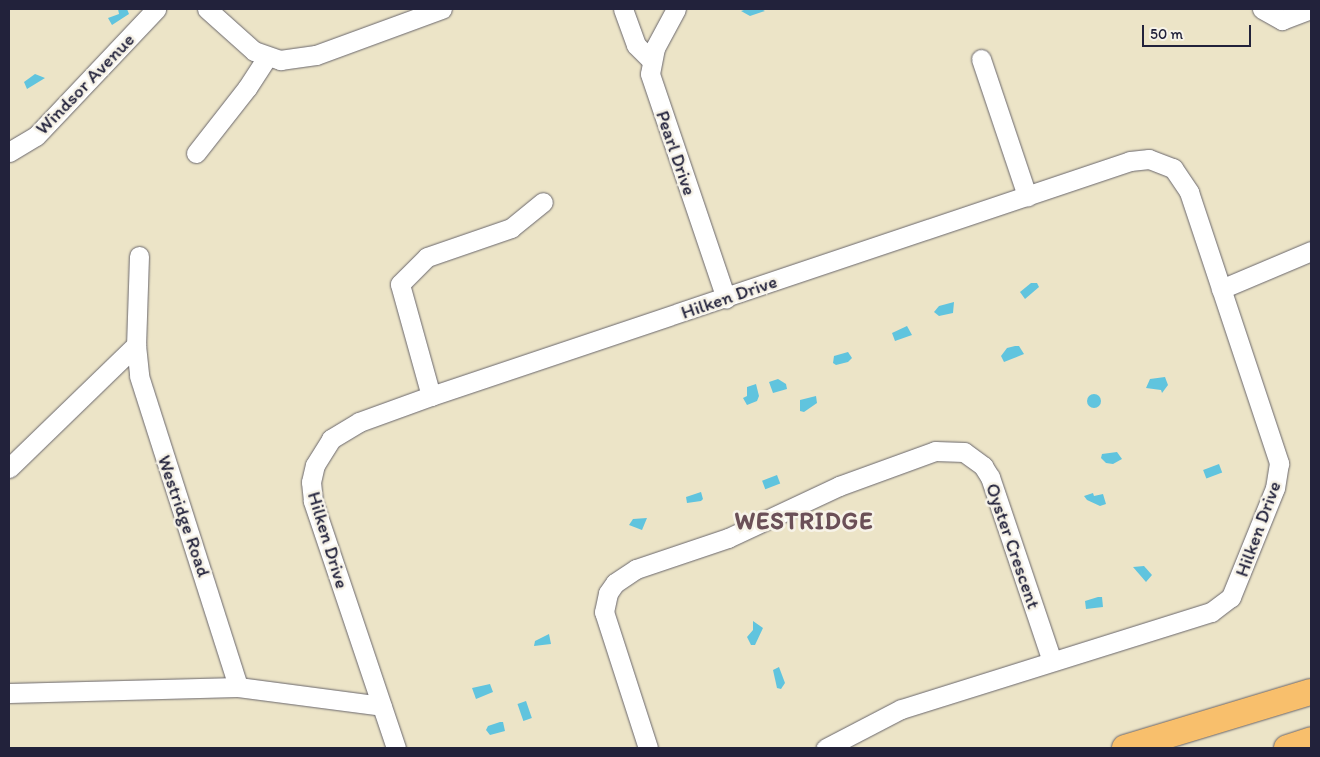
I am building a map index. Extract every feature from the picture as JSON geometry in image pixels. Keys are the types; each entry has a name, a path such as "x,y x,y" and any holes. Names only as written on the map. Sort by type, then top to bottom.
{"highway":[{"path":"1125,748 1311,692"},
{"path":"1178,748 1311,707"},
{"path":"1287,748 1311,740"}],"street":[{"name":"Windsor Avenue","path":"9,152 36,136 156,9"},
{"path":"207,9 254,50 266,57 280,60 316,55 442,9"},
{"path":"623,9 636,45 652,60"},
{"name":"Pearl Drive","path":"676,9 652,60 654,87 726,298"},
{"path":"1262,9 1282,20 1311,9"},
{"path":"196,153 247,88 266,57"},
{"path":"981,59 1027,196"},
{"name":"Hilken Drive","path":"396,748 313,502 311,482 321,450 343,430 431,396 1130,161 1162,162 1173,168 1186,186 1279,463 1275,488 1238,585 1223,605 1212,612 901,709 826,748"},
{"path":"431,396 400,284 427,257 511,228 542,202"},
{"path":"1221,289 1311,251"},
{"name":"Westridge Road","path":"139,256 136,345 139,376 238,687"},
{"path":"9,468 136,345"},
{"name":"Oyster Crescent","path":"648,748 604,612 608,593 615,583 636,569 728,538 839,486 934,451 964,452 983,466 990,477 1052,661"},
{"path":"9,693 238,687 382,706"}],"water":[{"path":"118,9 127,9 129,14 112,25 108,18 119,14"},
{"path":"761,9 765,11 750,16 741,11"},
{"path":"35,74 45,78 27,89 24,82"},
{"path":"1031,283 1037,283 1039,287 1025,299 1020,292"},
{"path":"954,302 953,313 939,316 934,312 939,306"},
{"path":"907,326 912,335 895,341 892,333"},
{"path":"1019,346 1024,354 1004,362 1001,356 1007,348"},
{"path":"848,352 852,358 848,362 836,365 833,363 834,356"},
{"path":"1165,377 1168,385 1162,393 1161,390 1146,388 1150,379"},
{"path":"778,379 786,384 787,389 773,393 769,382"},
{"path":"756,384 759,396 757,401 747,405 743,398 747,396 747,387"},
{"path":"1094,394 1099,396 1101,401 1099,406 1094,408 1089,406 1087,401 1089,396"},
{"path":"816,396 817,403 804,412 800,411 800,400"},
{"path":"1117,452 1122,459 1113,464 1106,463 1101,458 1102,454"},
{"path":"1219,464 1222,472 1206,478 1203,470"},
{"path":"777,475 780,483 765,489 762,481"},
{"path":"701,492 703,499 701,501 687,503 686,497"},
{"path":"1093,493 1094,496 1103,494 1106,504 1100,506 1087,500 1084,496"},
{"path":"647,518 642,530 629,525 633,519"},
{"path":"1144,566 1152,575 1146,582 1133,567"},
{"path":"1102,597 1103,607 1086,609 1085,601"},
{"path":"753,621 763,628 755,645 751,645 747,637 753,630"},
{"path":"549,634 551,644 534,646 535,641"},
{"path":"779,667 785,683 781,689 777,688 773,670"},
{"path":"490,684 493,692 476,699 472,688"},
{"path":"526,701 532,718 523,721 517,704"},
{"path":"503,722 505,731 490,735 486,730 488,726"}],"district":[{"name":"WESTRIDGE","path":"804,521"}]}
